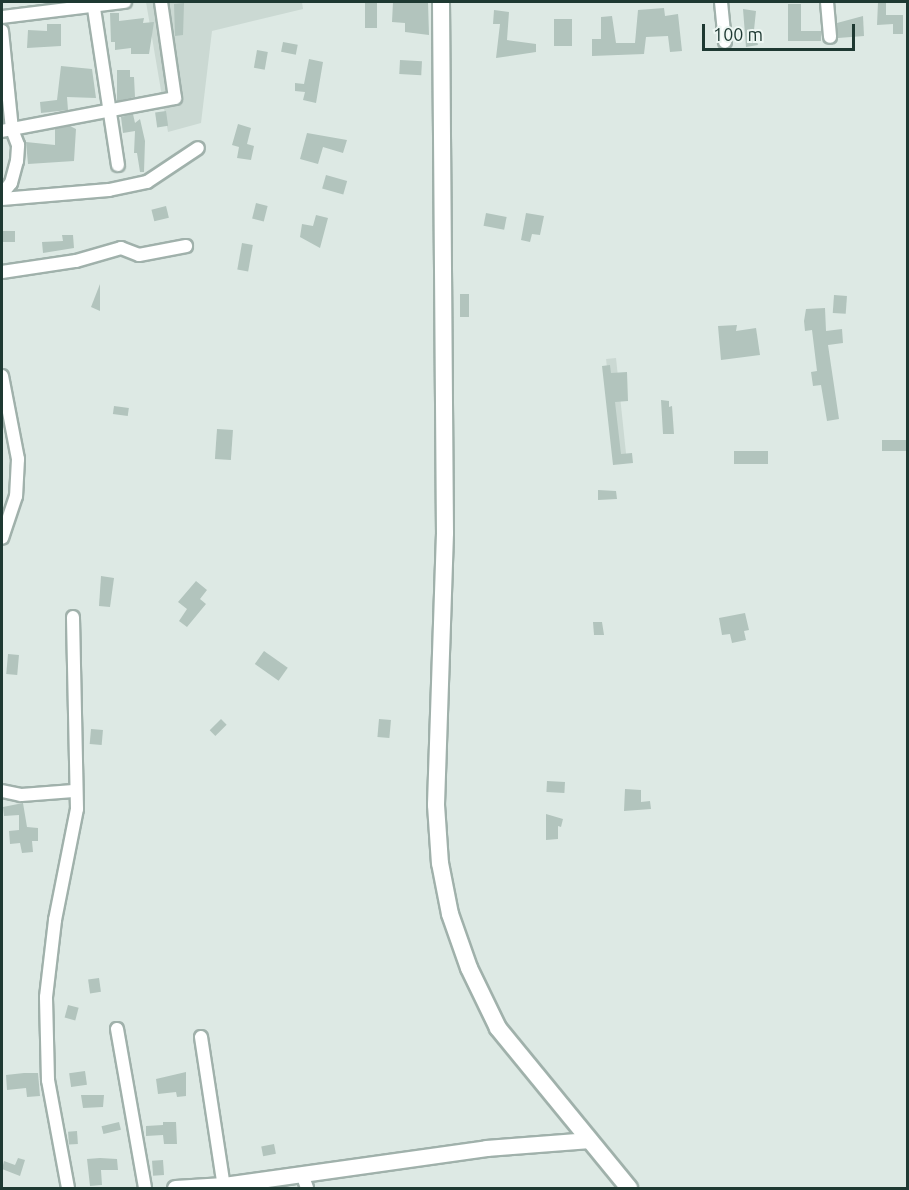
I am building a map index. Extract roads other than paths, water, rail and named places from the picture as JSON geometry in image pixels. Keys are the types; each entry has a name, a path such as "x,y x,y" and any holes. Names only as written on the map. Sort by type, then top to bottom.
{"main road":[{"path":"441,2 445,533 436,806 440,863 450,914 469,968 498,1028 629,1188"}],"street":[{"path":"2,16 93,3 125,2"},
{"path":"7,130 175,98 161,2"},
{"path":"721,2 725,42"},
{"path":"827,2 830,37"},
{"path":"93,3 118,165"},
{"path":"2,32 7,130 18,145 17,161 11,183 2,194"},
{"path":"2,199 109,190 147,182 198,147"},
{"path":"2,272 76,261 121,248 139,255 186,246"},
{"path":"2,376 18,459 16,496 2,538"},
{"path":"68,1188 48,1080 46,997 55,920 77,809 74,791 73,617"},
{"path":"2,790 21,795 74,791"},
{"path":"117,1029 145,1188"},
{"path":"201,1037 224,1187"},
{"path":"175,1188 305,1181 486,1148 590,1140"}]}
